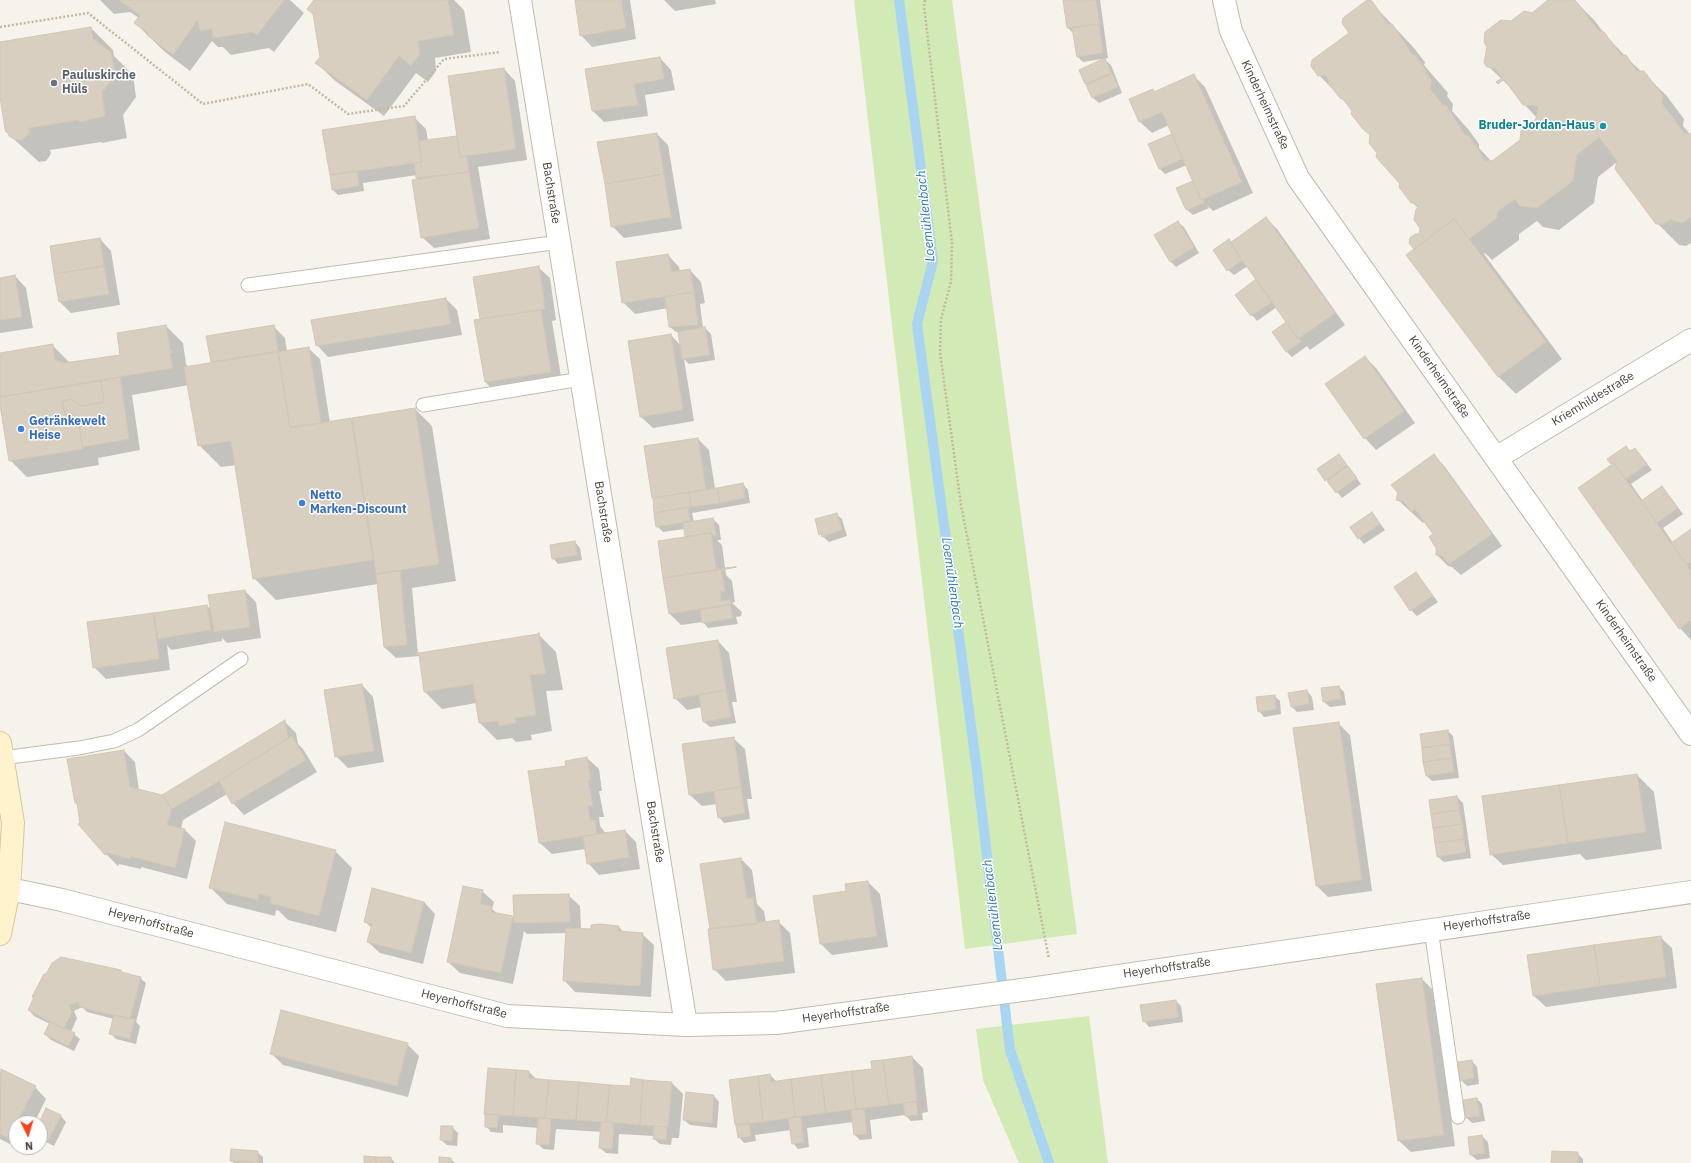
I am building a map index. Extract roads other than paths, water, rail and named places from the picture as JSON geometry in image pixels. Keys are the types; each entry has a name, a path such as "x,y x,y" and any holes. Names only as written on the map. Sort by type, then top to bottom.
{"main road":[{"path":"0,934 12,823 1,750"}],"street":[{"name":"Bachstraße","path":"520,0 686,1025"},
{"name":"Kinderheimstraße","path":"1224,0 1231,31 1298,178 1691,734"},
{"name":"Kriemhildestraße","path":"1496,458 1691,340"},
{"name":"Heyerhoffstraße","path":"5,888 62,900 507,1016 686,1025 776,1023 976,996 1691,892"}],"lane":[{"path":"248,285 559,242"},
{"path":"424,405 581,379"},
{"path":"1,750 79,748 114,741 138,730 241,659"},
{"path":"1431,930 1458,1117"}],"waterway":[{"name":"Loemühlenbach","path":"899,0 933,261 917,324 976,763 1010,1050 1049,1163"}],"place":[{"name":"Pauluskirche Hüls","path":"54,83"},
{"name":"Bruder-Jordan-Haus","path":"1603,126"},
{"name":"Getränkewelt Heise","path":"21,429"},
{"name":"Netto Marken-Discount","path":"302,503"}]}
